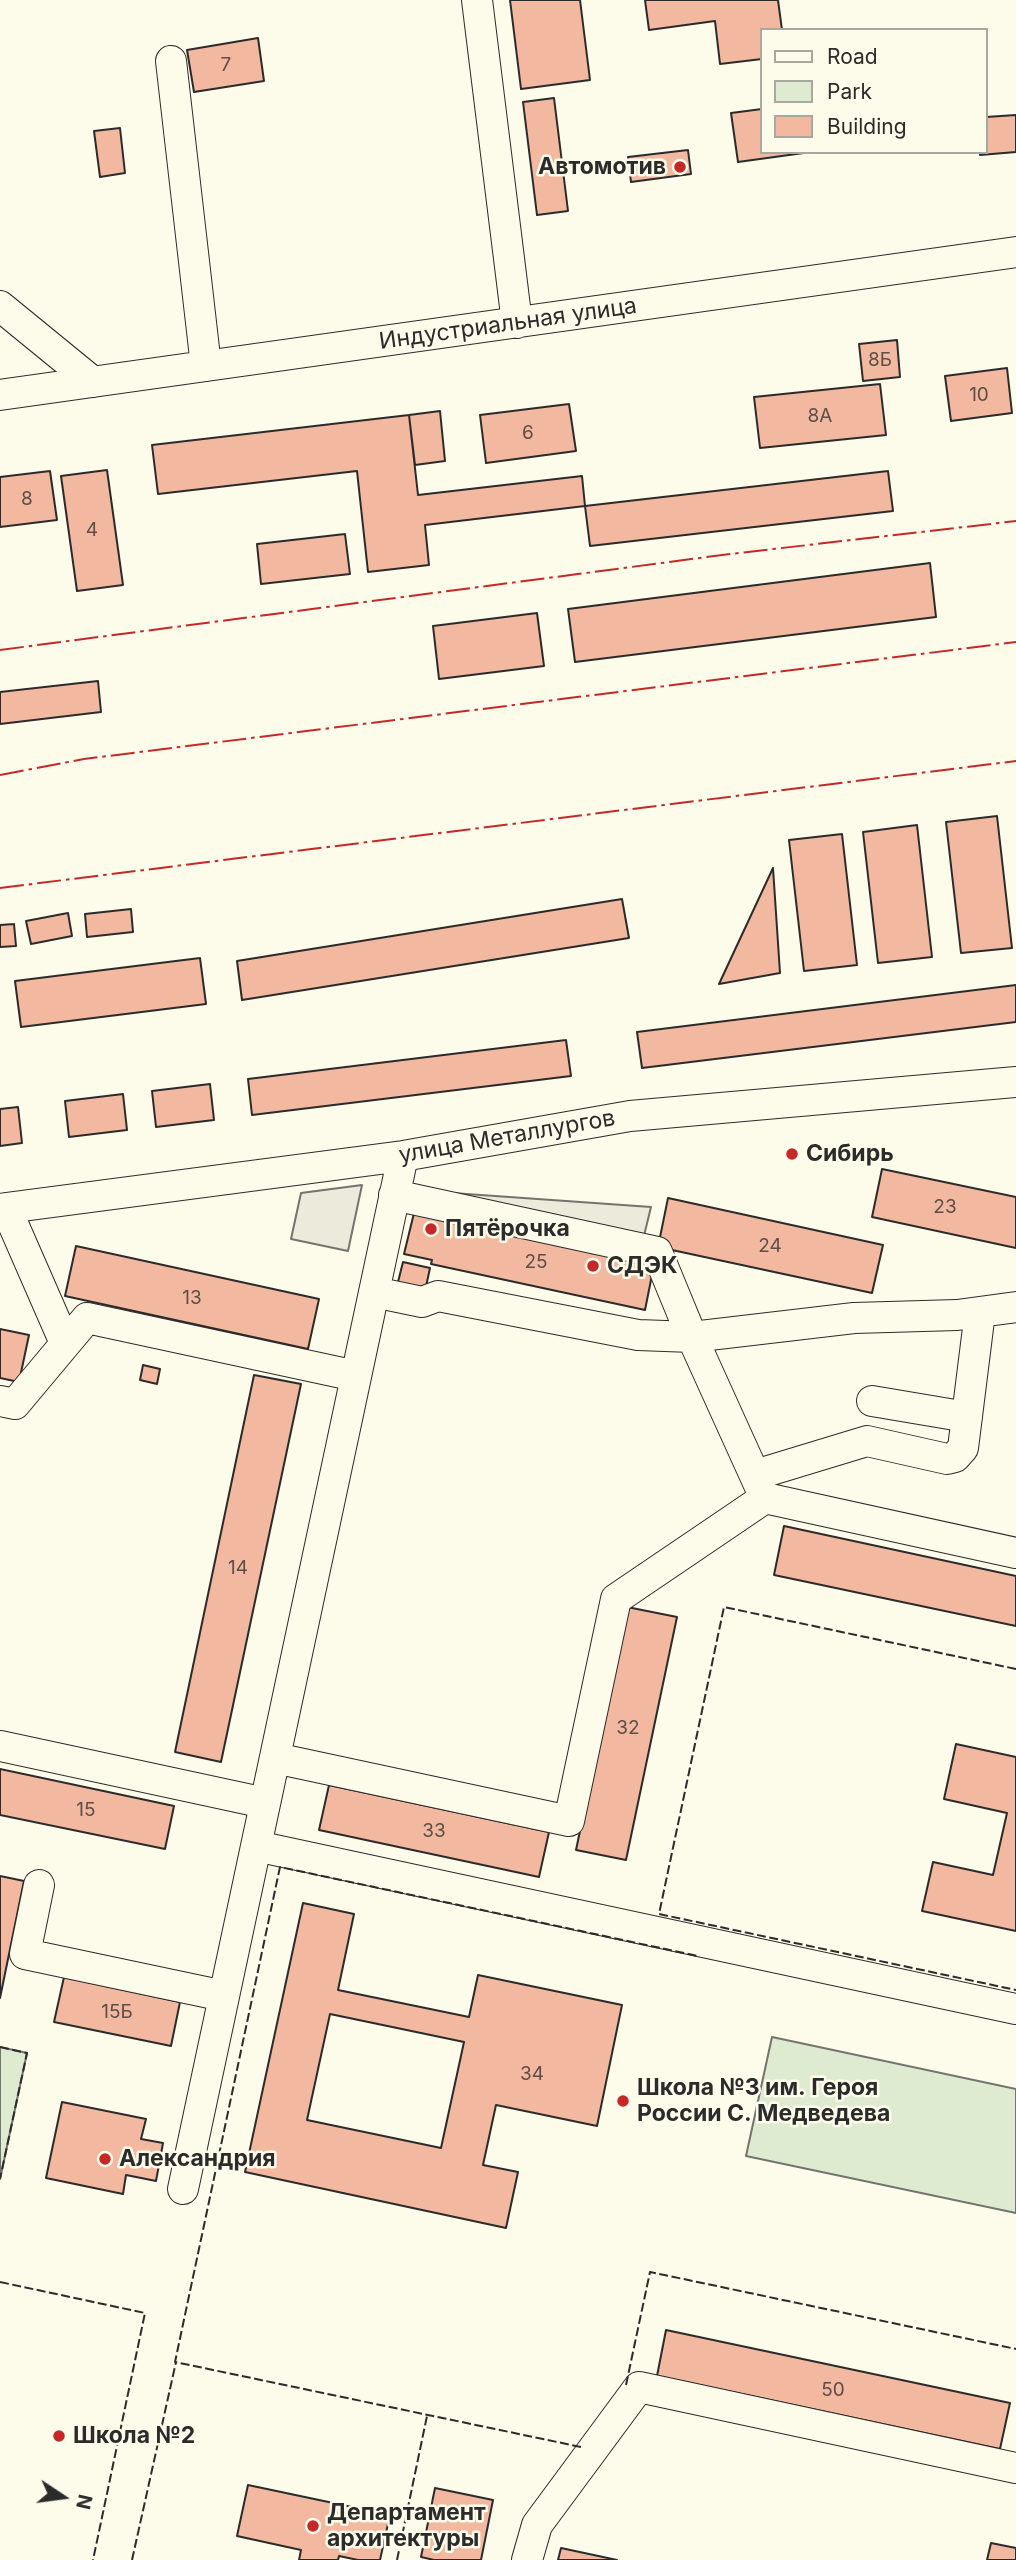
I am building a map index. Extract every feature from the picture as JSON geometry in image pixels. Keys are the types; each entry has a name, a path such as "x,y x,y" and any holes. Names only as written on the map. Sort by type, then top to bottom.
{"street":[{"path":"477,0 517,323"},
{"path":"171,61 206,366"},
{"name":"Индустриальная улица","path":"0,395 1016,252"},
{"path":"0,306 93,382"},
{"name":"улица Металлургов","path":"3,1209 403,1156 630,1116 1016,1082"},
{"path":"183,2189 403,1156"},
{"path":"394,1195 657,1252 692,1337 760,1486"},
{"path":"3,1209 65,1343"},
{"path":"374,1292 422,1302 438,1296 638,1335 692,1337 854,1318 957,1315 1016,1307"},
{"path":"275,1758 569,1821 617,1599 760,1486 867,1441 947,1459 955,1457 963,1448 981,1312"},
{"path":"0,1401 15,1404 87,1318 356,1376"},
{"path":"872,1401 967,1416"},
{"path":"760,1486 1016,1553"},
{"path":"0,1746 265,1803"},
{"path":"256,1846 1016,2009"},
{"path":"39,1885 25,1954 224,1996"},
{"path":"527,2560 537,2525 639,2387 1016,2468"}],"green space":[{"path":"772,2037 1016,2089 1016,2213 746,2156"},
{"path":"0,2047 27,2053 0,2179"}],"shaded area":[{"path":"362,1185 348,1251 291,1239 301,1193"},
{"path":"410,1190 651,1207 642,1244"}],"building":[{"path":"510,0 580,0 590,80 521,89"},
{"path":"645,0 778,0 782,28 760,28 760,59 720,64 715,21 649,30"},
{"path":"258,38 264,81 194,92 187,50"},
{"path":"554,98 568,211 537,215 523,102"},
{"path":"760,109 760,154 796,154 738,162 731,113"},
{"path":"1016,115 1016,152 980,155 988,154 988,117"},
{"path":"120,128 125,173 100,177 94,131"},
{"path":"688,150 691,174 631,182 628,157"},
{"path":"897,340 900,377 863,381 859,344"},
{"path":"1007,368 1012,413 951,421 945,376"},
{"path":"880,384 886,435 760,448 754,397"},
{"path":"569,404 576,451 486,463 480,415"},
{"path":"440,411 445,461 415,465 409,415"},
{"path":"409,415 418,495 582,476 585,506 425,525 429,565 368,572 357,471 158,494 152,445"},
{"path":"107,470 123,585 77,591 61,476"},
{"path":"50,471 57,520 0,527 0,477"},
{"path":"888,471 893,511 590,546 585,506"},
{"path":"345,534 350,574 261,584 257,544"},
{"path":"930,563 936,617 575,662 568,609"},
{"path":"537,613 544,666 439,679 433,626"},
{"path":"98,681 101,712 0,724 0,692"},
{"path":"997,816 1012,948 961,953 946,822"},
{"path":"917,825 932,957 878,963 863,832"},
{"path":"842,834 857,965 804,971 789,840"},
{"path":"773,868 780,973 719,984"},
{"path":"622,899 629,938 242,1000 237,961"},
{"path":"131,909 133,932 87,937 85,914"},
{"path":"68,913 72,936 31,944 26,921"},
{"path":"14,924 16,946 0,947 0,925"},
{"path":"200,958 206,1004 21,1027 15,981"},
{"path":"1016,985 1016,1022 642,1068 637,1032"},
{"path":"566,1040 571,1076 252,1115 248,1079"},
{"path":"210,1084 214,1120 156,1127 152,1091"},
{"path":"123,1094 127,1130 69,1137 65,1101"},
{"path":"18,1107 22,1143 0,1146 0,1109"},
{"path":"882,1169 1016,1197 1016,1248 872,1217"},
{"path":"668,1198 883,1245 872,1293 658,1247"},
{"path":"414,1213 654,1265 645,1310 431,1264 432,1260 404,1254"},
{"path":"76,1246 319,1299 308,1349 65,1296"},
{"path":"403,1262 430,1268 424,1296 396,1290"},
{"path":"0,1329 29,1335 19,1382 0,1378"},
{"path":"143,1365 160,1369 157,1384 140,1380"},
{"path":"254,1375 301,1384 221,1762 175,1752"},
{"path":"784,1526 1016,1576 1016,1626 774,1575"},
{"path":"627,1607 677,1617 626,1860 576,1850"},
{"path":"956,1744 1016,1757 1016,1931 922,1911 933,1862 993,1875 1007,1813 944,1799"},
{"path":"0,1769 174,1806 165,1849 0,1815"},
{"path":"329,1785 549,1832 539,1877 319,1830"},
{"path":"0,1876 24,1881 0,1998"},
{"path":"303,1903 354,1914 338,1990 469,2017 478,1975 622,2005 597,2126 496,2105 483,2165 518,2172 506,2228 245,2172","holes":["330,2014 464,2042 441,2148 307,2120"]},
{"path":"64,1977 180,2002 171,2046 54,2022"},
{"name":"Александрия","path":"62,2102 146,2119 141,2139 163,2143 156,2181 126,2175 123,2194 46,2178"},
{"path":"666,2330 1010,2403 1000,2449 657,2376"},
{"name":"Департамент архитектуры","path":"248,2485 390,2515 380,2560 358,2560 339,2556 338,2560 299,2560 301,2550 237,2536"},
{"path":"435,2488 493,2500 481,2560 434,2560 421,2557"},
{"path":"991,2543 1016,2548 1016,2560 987,2560"},
{"path":"561,2548 617,2560 558,2560"}],"fence":[{"path":"1016,1669 724,1607 659,1914 1016,1990"},
{"path":"581,2447 175,2362 280,1867 698,1956"},
{"path":"0,2047 27,2053 0,2179"},
{"path":"626,2385 650,2272 1016,2349"},
{"path":"0,2282 145,2313 93,2560"},
{"path":"132,2560 176,2362"},
{"path":"397,2560 426,2415"}],"power":[{"path":"0,650 730,554 1016,521"},
{"path":"0,775 84,759 1016,642"},
{"path":"0,888 1016,761"}],"place":[{"name":"Автомотив","path":"680,167"},
{"name":"Сибирь","path":"792,1154"},
{"name":"Пятёрочка","path":"431,1229"},
{"name":"СДЭК","path":"593,1266"},
{"name":"Школа №3 им. Героя России С. Медведева","path":"623,2101"},
{"name":"Александрия","path":"105,2159"},
{"name":"Школа №2","path":"59,2436"},
{"name":"Департамент архитектуры","path":"313,2526"}]}
